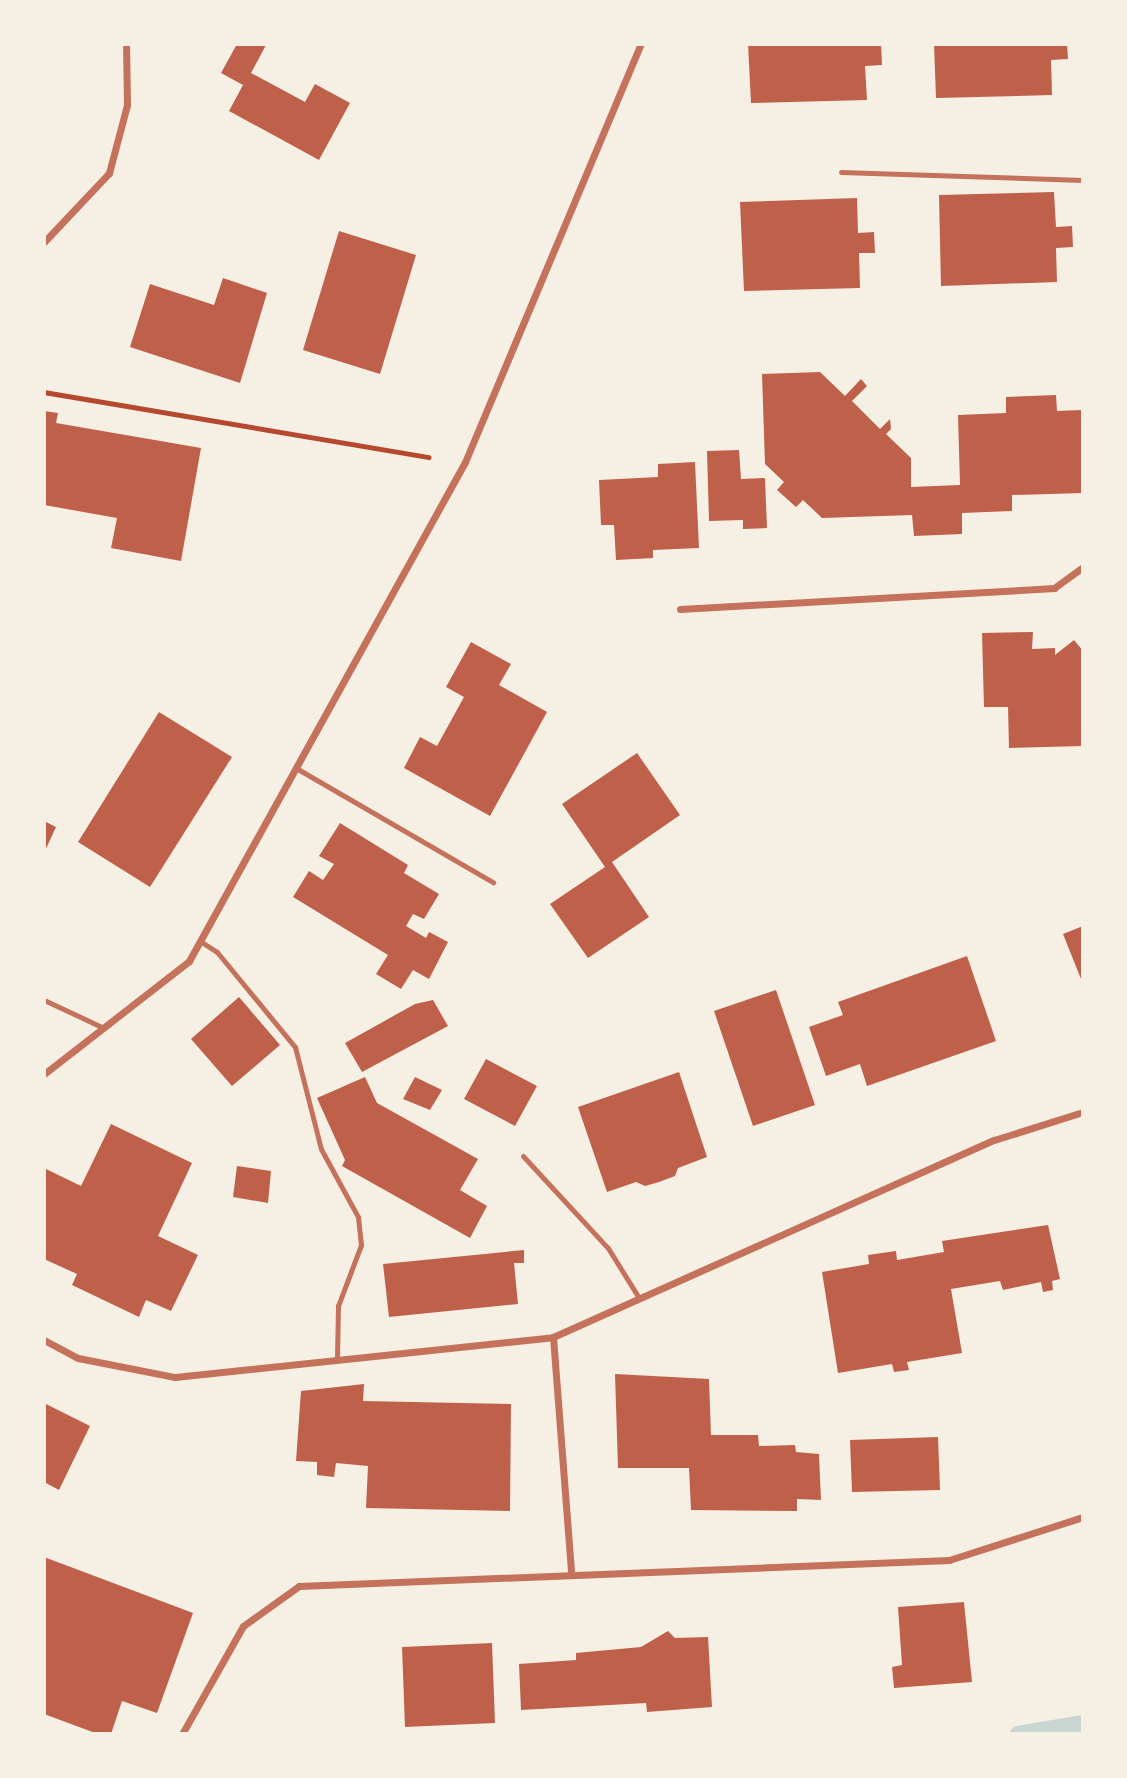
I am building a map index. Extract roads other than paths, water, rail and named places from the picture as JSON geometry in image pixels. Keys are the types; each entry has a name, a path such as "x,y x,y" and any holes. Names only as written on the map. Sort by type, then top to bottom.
{"street":[{"path":"44,242 108,173 128,105 126,44"},
{"path":"44,1074 188,961 200,941 465,462 642,44"},
{"path":"680,609 1054,588 1083,567"},
{"path":"44,1340 78,1358 174,1377 553,1337 994,1140 1083,1112"},
{"path":"553,1337 571,1573"},
{"path":"182,1734 243,1626 299,1586 571,1573 950,1560 1083,1517"}],"lane":[{"path":"841,172 1083,180"},
{"path":"296,768 493,882"},
{"path":"200,941 217,952 295,1047 321,1149 358,1217 361,1245 338,1306 337,1360"},
{"path":"44,1000 104,1028"},
{"path":"523,1156 608,1248 639,1298"}],"waterway":[{"path":"1018,1734 1083,1723"}]}
